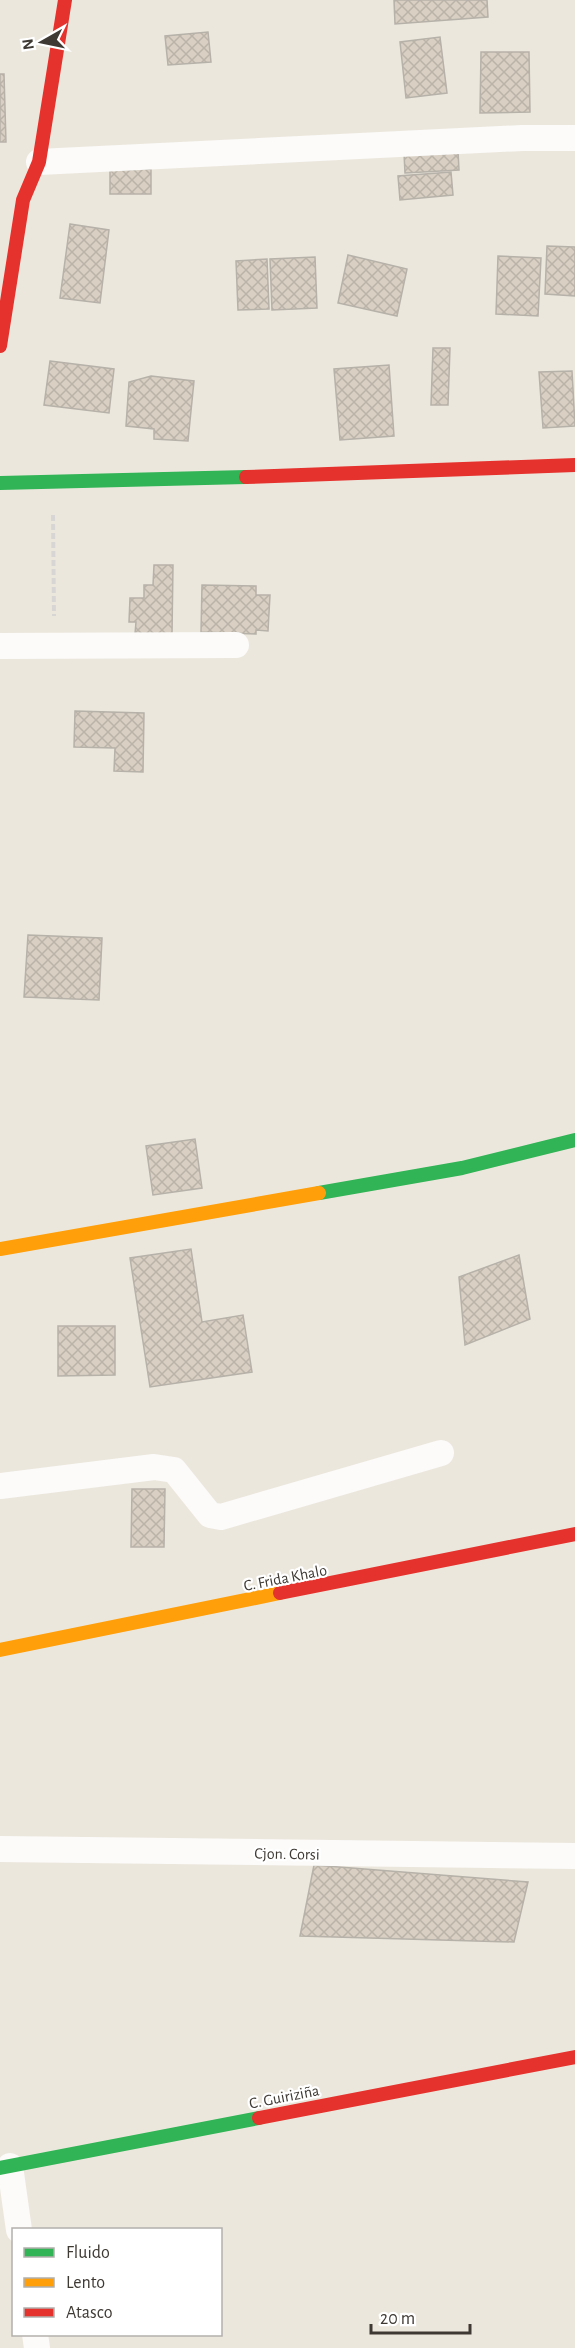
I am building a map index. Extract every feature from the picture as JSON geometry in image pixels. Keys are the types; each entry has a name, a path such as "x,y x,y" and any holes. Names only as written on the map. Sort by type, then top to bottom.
{"street":[{"path":"0,346 23,200 39,162 65,0"},
{"path":"39,162 510,139 575,138"},
{"path":"0,483 266,477 575,465"},
{"path":"0,646 236,645"},
{"path":"0,1249 462,1168 575,1140"},
{"path":"0,1486 154,1467 174,1470 210,1515 221,1517 441,1453"},
{"name":"C. Frida Khalo","path":"0,1650 575,1534"},
{"name":"Cjon. Corsi","path":"0,1849 575,1856"},
{"name":"C. Guiriziña","path":"5,2167 575,2057"},
{"path":"5,2167 19,2228"}],"path":[{"path":"53,481 54,646"}],"building":[{"path":"394,0 487,0 488,17 395,24"},
{"path":"208,32 211,62 168,65 165,36"},
{"path":"440,37 447,93 406,98 400,42"},
{"path":"481,52 529,52 530,112 480,113"},
{"path":"0,74 4,74 6,142 0,142"},
{"path":"458,151 459,170 405,173 404,153"},
{"path":"151,169 151,194 110,194 110,170"},
{"path":"451,172 453,195 400,200 398,176"},
{"path":"70,224 109,230 100,303 60,298"},
{"path":"547,246 575,247 575,296 545,294"},
{"path":"348,255 407,269 397,316 338,303"},
{"path":"498,256 541,258 538,316 496,314"},
{"path":"315,257 317,308 272,310 270,259"},
{"path":"267,259 269,309 238,310 236,261"},
{"path":"433,348 450,348 448,405 431,405"},
{"path":"50,361 114,369 109,413 44,405"},
{"path":"389,365 394,436 340,440 334,369"},
{"path":"572,371 575,426 543,428 539,372"},
{"path":"151,376 194,381 188,441 154,439 154,429 126,426 129,382"},
{"path":"154,565 173,565 172,635 135,634 136,622 129,622 130,598 144,598 144,585 153,585"},
{"path":"202,585 256,586 256,595 270,595 268,631 256,630 256,634 201,632"},
{"path":"75,711 144,713 143,772 114,771 115,748 74,747"},
{"path":"28,935 102,938 99,1000 24,997"},
{"path":"195,1139 202,1188 153,1195 146,1146"},
{"path":"191,1249 202,1322 243,1315 252,1372 150,1387 130,1258"},
{"path":"519,1255 530,1319 465,1345 459,1277"},
{"path":"58,1326 115,1326 115,1375 58,1376"},
{"path":"132,1489 165,1489 164,1547 131,1547"},
{"path":"314,1865 528,1882 514,1942 300,1936"}],"traffic: fast":[{"path":"0,483 246,477"},
{"path":"319,1193 462,1168 575,1140"},
{"path":"0,2168 259,2118"}],"traffic: slow":[{"path":"0,1249 319,1193"},
{"path":"0,1650 280,1593"}],"traffic: jam":[{"path":"0,346 23,200 39,162 65,0"},
{"path":"246,477 575,465"},
{"path":"280,1593 575,1534"},
{"path":"259,2118 575,2057"}]}
